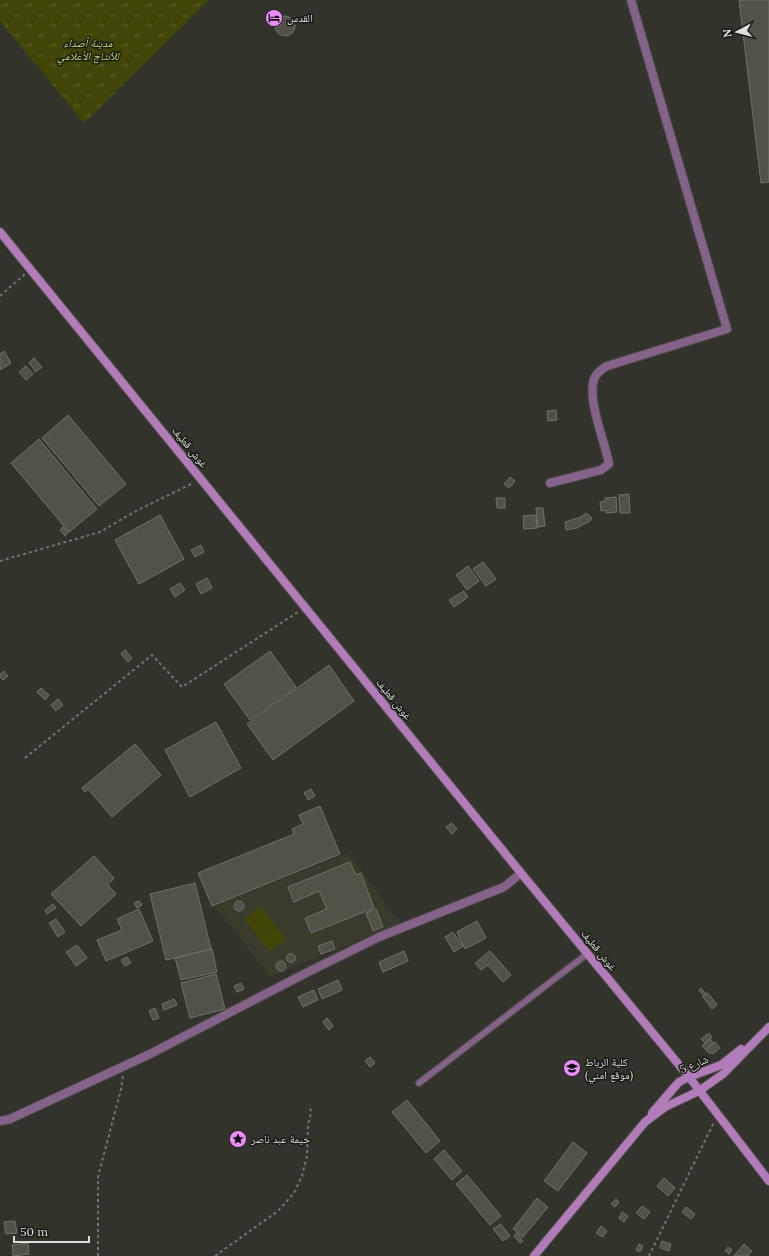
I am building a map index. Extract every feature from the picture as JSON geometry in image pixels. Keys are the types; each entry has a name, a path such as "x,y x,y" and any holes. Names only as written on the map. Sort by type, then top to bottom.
{"main road":[{"name":"غوش قطيف","path":"0,232 587,954 689,1076 769,1181"},
{"path":"534,1256 645,1122 665,1107 699,1091 723,1074 769,1027"},
{"name":"شارع 5","path":"645,1122 679,1082 689,1076 721,1064 760,1035"}],"street":[{"path":"550,482 601,470 610,464 592,394 594,378 600,370 607,366 727,329 631,0"},
{"path":"0,1121 10,1119 150,1054 379,937 504,887 521,873"}],"lane":[{"path":"419,1083 587,954"}],"path":[{"path":"0,296 31,270"},
{"path":"0,561 100,532 136,511 201,478"},
{"path":"25,758 152,655 182,687 306,607"},
{"path":"98,1256 98,1177 121,1089 125,1066"},
{"path":"215,1256 278,1210 294,1193 302,1176 307,1156 308,1125 311,1114 310,1105"},
{"path":"649,1256 718,1114"}],"shaded area":[{"path":"348,853 400,923 270,977 215,906"}],"green space":[{"name":"مدينة أصداء للأنتاج الأعلامي","path":"0,0 209,0 84,123 0,21"},
{"path":"261,906 286,939 270,952 244,919"}],"building":[{"path":"739,0 769,0 769,182 761,183"},
{"path":"285,16 292,19 295,26 292,33 285,36 278,33 275,26 278,19"},
{"path":"4,351 11,363 0,370 0,354"},
{"path":"34,358 42,367 36,372 29,363"},
{"path":"26,366 33,374 26,380 19,372"},
{"path":"556,410 557,420 548,421 547,411"},
{"path":"68,415 126,484 99,506 42,438"},
{"path":"39,439 97,509 69,532 11,463"},
{"path":"510,477 515,481 509,488 504,484"},
{"path":"629,494 630,513 620,513 619,495"},
{"path":"616,497 617,512 606,513 606,510 601,511 600,502 605,501 605,498"},
{"path":"496,498 505,498 505,508 497,508"},
{"path":"536,508 543,508 545,526 538,527"},
{"path":"586,513 592,518 590,521 577,528 566,530 565,522 581,517"},
{"path":"160,515 184,559 139,584 115,540"},
{"path":"536,515 537,528 524,529 523,516"},
{"path":"63,527 68,533 65,536 60,530"},
{"path":"201,545 204,552 195,557 191,550"},
{"path":"483,562 496,579 486,586 473,569"},
{"path":"468,566 479,581 467,590 456,575"},
{"path":"207,578 212,588 201,594 196,584"},
{"path":"180,583 185,590 175,597 170,589"},
{"path":"464,591 468,597 454,607 449,600"},
{"path":"125,650 132,658 128,662 121,654"},
{"path":"270,651 296,687 250,720 224,684"},
{"path":"329,665 354,701 273,760 247,724"},
{"path":"4,671 8,676 3,680 0,677 0,674"},
{"path":"41,688 49,695 45,700 37,692"},
{"path":"58,699 63,705 56,711 51,705"},
{"path":"216,722 241,768 190,797 165,750"},
{"path":"135,744 161,775 112,817 88,789 85,792 82,788"},
{"path":"311,789 315,796 308,800 304,793"},
{"path":"320,806 340,854 212,906 198,873 294,834 292,829 303,824 299,815"},
{"path":"452,823 457,829 452,834 446,827"},
{"path":"94,856 114,878 108,885 116,894 81,926 51,894"},
{"path":"350,862 356,875 361,873 374,908 311,933 305,918 327,909 319,891 294,902 288,887"},
{"path":"195,883 211,949 166,960 150,894"},
{"path":"139,901 142,905 137,908 134,903"},
{"path":"239,901 244,906 239,911 234,906"},
{"path":"53,904 56,908 47,914 45,910"},
{"path":"139,909 153,941 106,961 97,940 122,930 117,919"},
{"path":"376,909 383,927 373,931 366,913"},
{"path":"56,919 65,932 58,937 49,923"},
{"path":"477,921 486,938 465,949 457,932"},
{"path":"453,932 463,946 454,952 445,937"},
{"path":"332,941 335,949 321,954 318,946"},
{"path":"77,945 87,958 76,966 66,952"},
{"path":"212,949 217,972 181,980 175,958"},
{"path":"404,951 408,961 383,972 379,962"},
{"path":"490,951 511,975 503,982 488,965 481,970 475,963"},
{"path":"291,953 296,958 291,963 286,958"},
{"path":"127,957 131,963 125,966 121,960"},
{"path":"281,961 286,966 281,971 276,966"},
{"path":"216,974 225,1009 190,1018 181,983"},
{"path":"338,980 342,990 322,999 318,989"},
{"path":"241,983 244,989 237,992 234,986"},
{"path":"701,988 706,994 704,996 699,990"},
{"path":"314,990 318,1000 303,1007 298,997"},
{"path":"708,993 717,1005 712,1009 703,997"},
{"path":"174,999 177,1005 164,1010 162,1004"},
{"path":"155,1008 159,1018 153,1020 149,1011"},
{"path":"327,1018 333,1026 329,1030 323,1022"},
{"path":"709,1033 712,1037 705,1043 701,1039"},
{"path":"710,1039 713,1043 706,1050 702,1046"},
{"path":"715,1042 720,1048 713,1054 711,1052 710,1054 706,1050"},
{"path":"370,1057 375,1063 370,1067 365,1061"},
{"path":"407,1100 440,1141 426,1153 392,1112"},
{"path":"573,1142 587,1153 558,1191 544,1181"},
{"path":"444,1150 462,1171 452,1180 434,1159"},
{"path":"467,1175 501,1216 490,1225 456,1184"},
{"path":"664,1178 675,1188 668,1196 657,1186"},
{"path":"537,1198 548,1207 523,1237 513,1229"},
{"path":"616,1199 619,1202 615,1207 611,1204"},
{"path":"642,1206 650,1212 644,1219 636,1213"},
{"path":"686,1207 695,1214 691,1219 682,1212"},
{"path":"622,1212 628,1216 624,1222 619,1218"},
{"path":"15,1221 17,1233 6,1234 4,1222"},
{"path":"501,1224 510,1236 503,1241 493,1229"},
{"path":"601,1226 607,1231 603,1237 596,1233"},
{"path":"517,1233 523,1241 520,1243 514,1236"},
{"path":"662,1241 671,1244 669,1251 660,1248"},
{"path":"28,1243 29,1254 13,1256 12,1245"},
{"path":"639,1244 643,1246 640,1252 636,1250"},
{"path":"744,1244 752,1251 748,1256 734,1256"},
{"path":"728,1247 732,1250 729,1254 725,1251"}],"place":[{"name":"القدس","path":"274,18"},
{"name":"كلية الرباط (موقع امني)","path":"572,1068"},
{"name":"خيمة عبد ناصر","path":"238,1139"}]}
